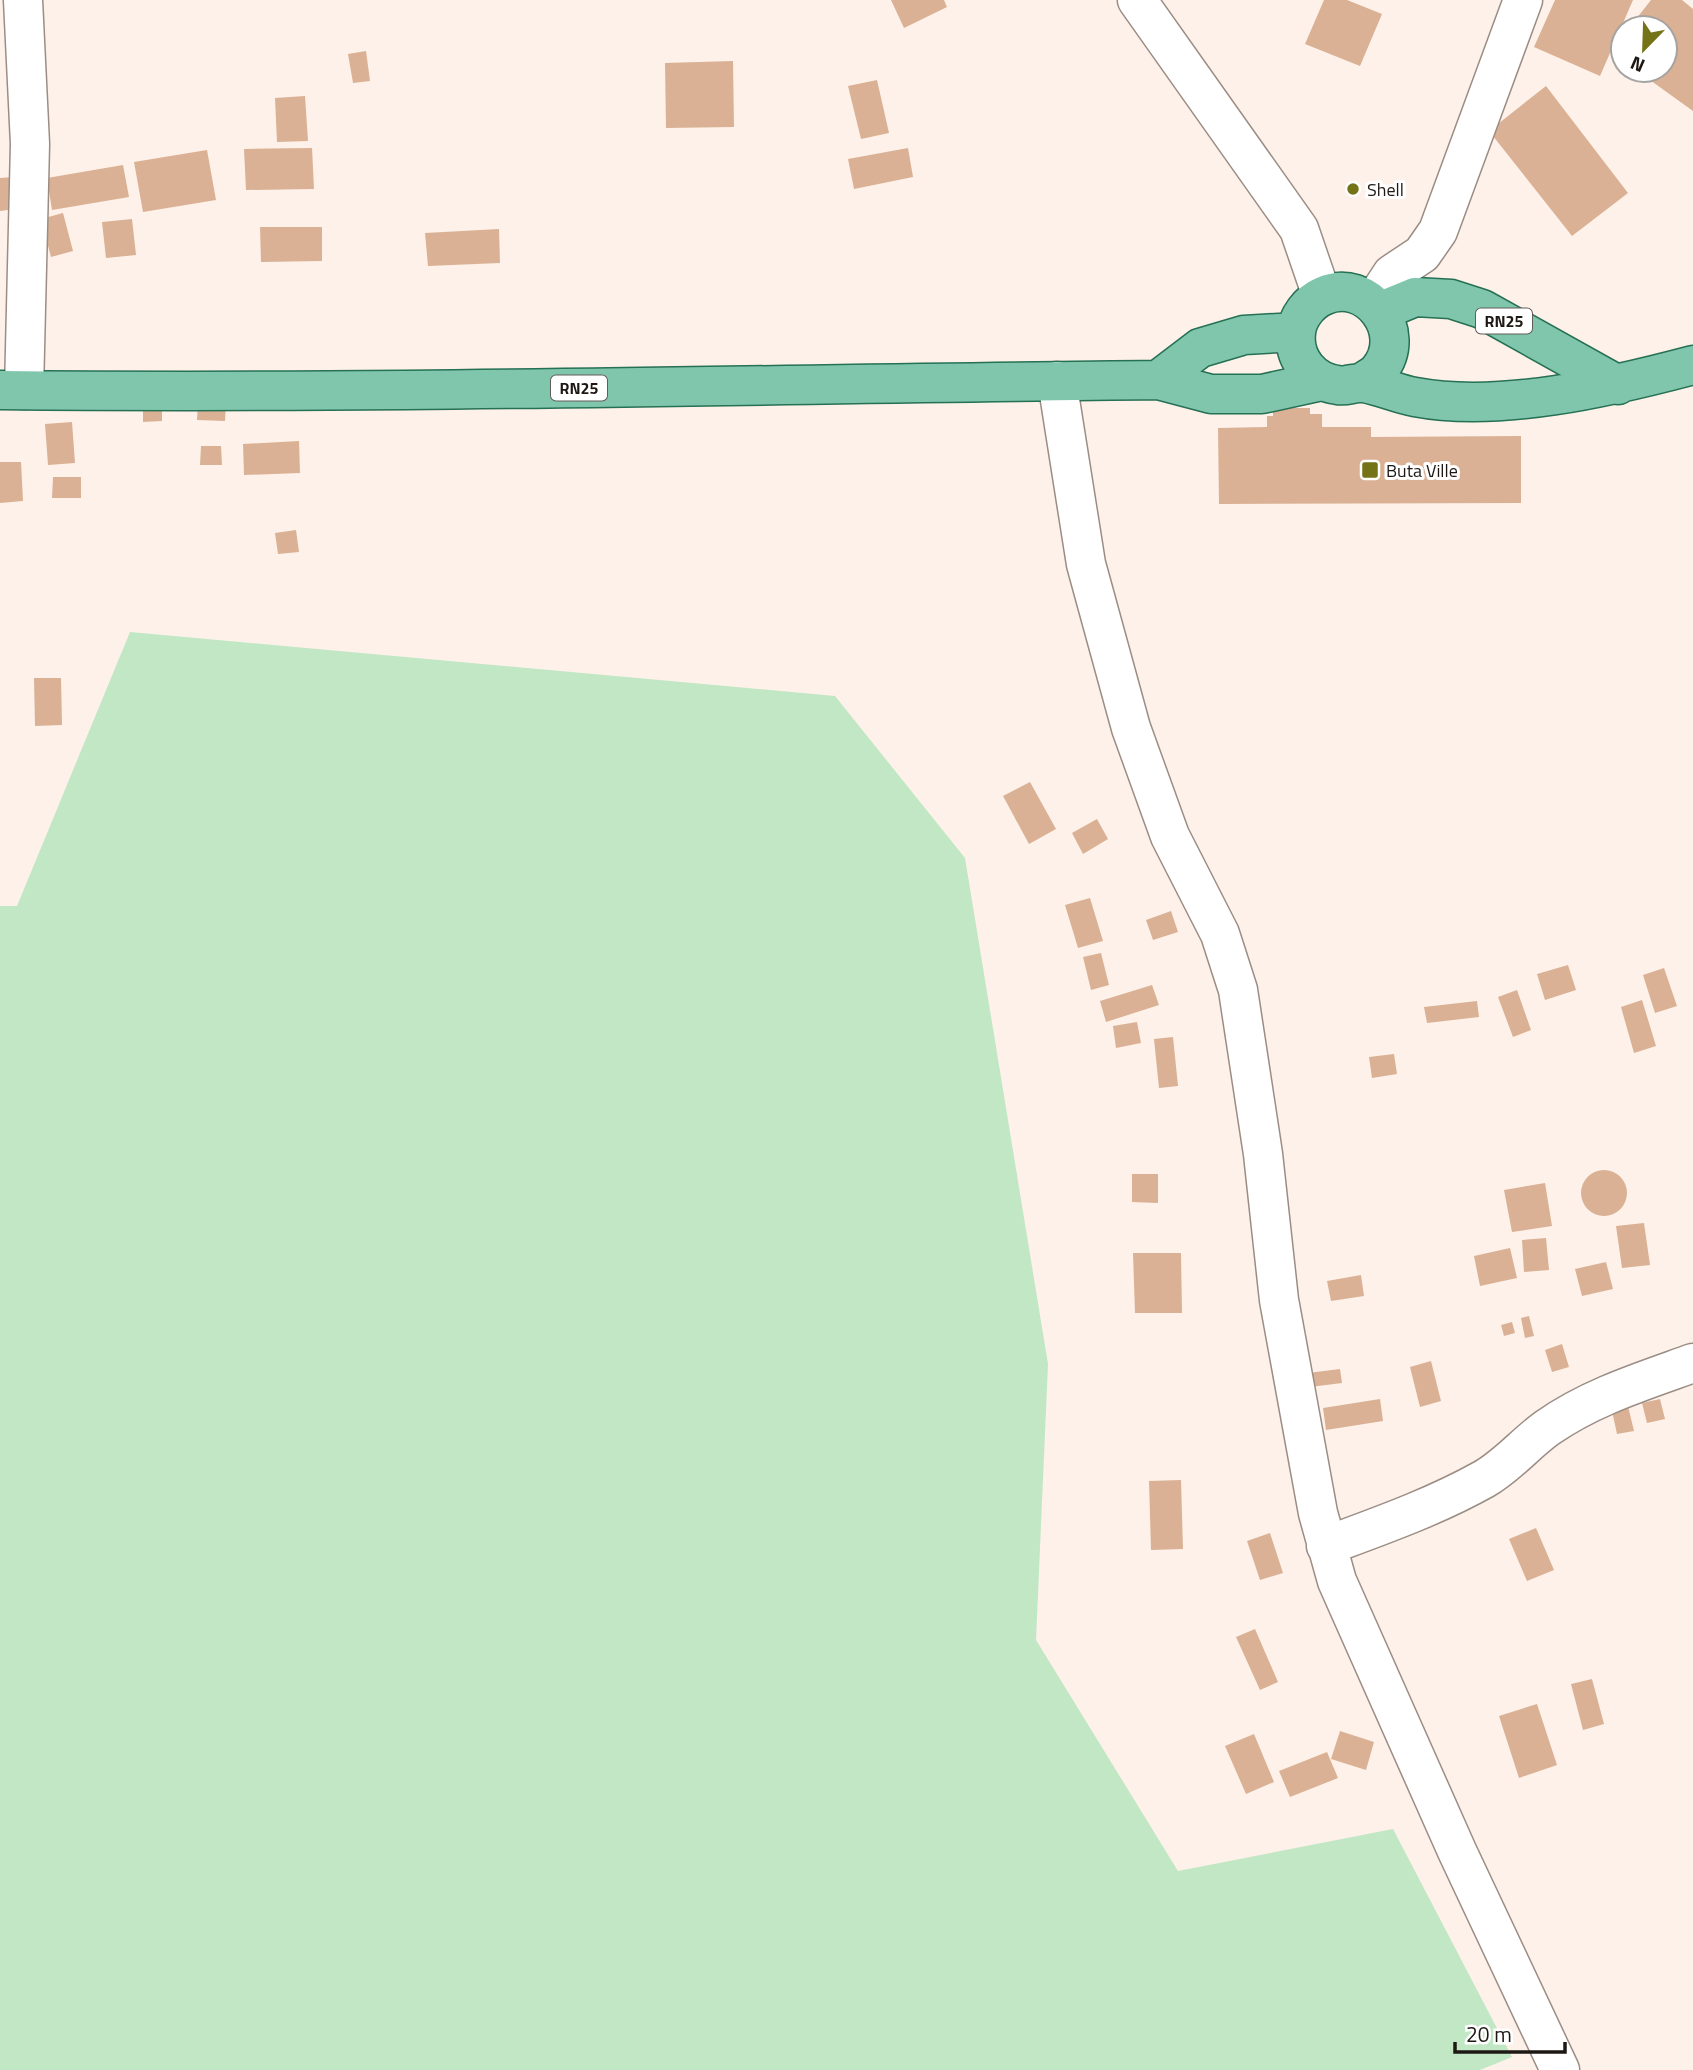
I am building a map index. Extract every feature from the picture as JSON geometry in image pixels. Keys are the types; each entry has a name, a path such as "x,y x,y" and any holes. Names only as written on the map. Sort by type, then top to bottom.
{"main road":[{"path":"1362,383 1379,370 1388,351 1389,330 1377,307 1357,294 1339,292 1322,296 1304,311 1296,332 1297,352 1306,369 1322,381 1340,386 1362,383 1416,397 1488,403 1618,385 1693,365"},
{"name":"RN25","path":"1377,307 1415,297 1451,299 1482,309 1618,385"},
{"path":"1158,380 1200,348 1244,335 1296,332"},
{"name":"RN25","path":"12,390 533,389 1158,380 1211,394 1262,394 1322,381"}],"street":[{"path":"12,390 30,144 23,0"},
{"path":"1137,0 1299,229 1322,296"},
{"path":"1377,307 1392,274 1422,254 1438,231 1523,0"},
{"path":"1056,381 1086,564 1131,728 1170,836 1220,934 1238,990 1263,1154 1279,1300 1300,1423 1326,1546 1337,1581 1457,1851 1560,2070"},
{"path":"1326,1546 1401,1519 1450,1497 1487,1477 1548,1427 1612,1391 1693,1363"}],"green space":[{"path":"130,632 835,696 965,858 1048,1364 1036,1640 1178,1871 1393,1829 1512,2057 1480,2070 0,2070 0,906 17,906"}],"building":[{"path":"891,0 944,0 947,7 904,28"},
{"path":"1324,0 1347,0 1382,14 1360,66 1305,44"},
{"path":"1555,0 1633,0 1627,14 1609,14 1609,55 1600,76 1534,47"},
{"path":"1651,0 1682,0 1693,9 1693,111 1655,84 1679,84 1679,14 1640,14"},
{"path":"366,51 370,81 353,83 348,54"},
{"path":"733,61 734,127 666,128 665,63"},
{"path":"877,80 889,133 861,139 848,86"},
{"path":"1546,86 1628,193 1572,236 1489,131"},
{"path":"305,96 308,141 277,142 275,98"},
{"path":"312,148 314,189 246,190 244,149"},
{"path":"908,148 913,177 854,189 848,159"},
{"path":"207,150 216,200 143,212 134,162"},
{"path":"123,165 129,197 52,210 47,178"},
{"path":"14,177 16,209 0,211 0,178"},
{"path":"63,213 73,251 51,257 41,219"},
{"path":"132,219 136,255 106,258 102,222"},
{"path":"260,227 322,227 322,261 261,262"},
{"path":"499,229 500,263 428,266 425,233"},
{"path":"143,399 162,399 162,421 143,422"},
{"path":"198,402 226,403 225,421 197,420"},
{"name":"Buta Ville","path":"1273,408 1310,408 1310,414 1322,414 1322,427 1371,427 1371,437 1521,436 1521,503 1219,504 1218,428 1267,427 1267,416 1273,416"},
{"path":"72,422 75,463 48,465 45,424"},
{"path":"299,441 300,473 244,475 243,444"},
{"path":"201,446 221,446 222,465 200,465"},
{"path":"0,462 21,462 23,501 0,503"},
{"path":"53,477 81,477 81,498 52,498"},
{"path":"296,530 299,552 278,554 275,533"},
{"path":"34,678 61,678 62,725 35,726"},
{"path":"1030,782 1056,829 1029,844 1003,796"},
{"path":"1097,819 1108,839 1083,854 1072,833"},
{"path":"1090,898 1103,941 1078,948 1065,905"},
{"path":"1171,911 1178,932 1153,940 1146,920"},
{"path":"1101,953 1109,985 1091,990 1083,957"},
{"path":"1568,965 1576,990 1545,1000 1537,974"},
{"path":"1664,968 1677,1006 1655,1013 1643,975"},
{"path":"1152,985 1159,1005 1106,1022 1100,1001"},
{"path":"1517,990 1531,1030 1513,1037 1498,997"},
{"path":"1642,1000 1656,1046 1634,1053 1621,1007"},
{"path":"1477,1001 1479,1017 1427,1023 1424,1007"},
{"path":"1137,1022 1141,1043 1116,1048 1113,1026"},
{"path":"1173,1037 1178,1086 1159,1088 1154,1039"},
{"path":"1394,1054 1397,1074 1372,1078 1369,1057"},
{"path":"1604,1170 1621,1176 1627,1193 1621,1210 1604,1216 1587,1210 1581,1193 1587,1176"},
{"path":"1132,1174 1158,1174 1158,1203 1132,1202"},
{"path":"1545,1183 1552,1226 1512,1232 1504,1190"},
{"path":"1644,1223 1650,1265 1622,1268 1616,1226"},
{"path":"1546,1238 1549,1270 1524,1272 1522,1240"},
{"path":"1510,1248 1517,1278 1480,1286 1474,1256"},
{"path":"1133,1253 1181,1253 1182,1313 1135,1313"},
{"path":"1606,1262 1613,1289 1582,1296 1575,1269"},
{"path":"1361,1275 1364,1296 1331,1301 1327,1281"},
{"path":"1529,1316 1534,1336 1525,1338 1521,1318"},
{"path":"1512,1322 1515,1333 1504,1336 1501,1325"},
{"path":"1562,1344 1569,1367 1552,1372 1545,1350"},
{"path":"1431,1361 1441,1401 1420,1407 1410,1367"},
{"path":"1340,1369 1342,1383 1310,1387 1308,1373"},
{"path":"1380,1399 1383,1421 1326,1430 1323,1408"},
{"path":"1660,1399 1665,1419 1647,1423 1642,1403"},
{"path":"1627,1402 1634,1431 1617,1434 1611,1406"},
{"path":"1181,1480 1183,1549 1151,1550 1149,1481"},
{"path":"1536,1528 1554,1570 1527,1581 1509,1539"},
{"path":"1270,1533 1283,1573 1260,1580 1247,1541"},
{"path":"1255,1629 1278,1682 1260,1690 1236,1637"},
{"path":"1592,1679 1604,1724 1583,1730 1571,1684"},
{"path":"1537,1704 1557,1765 1519,1778 1499,1716"},
{"path":"1340,1731 1374,1742 1366,1770 1331,1759"},
{"path":"1254,1734 1274,1782 1246,1794 1225,1746"},
{"path":"1327,1752 1338,1778 1290,1797 1279,1771"}],"place":[{"name":"Shell","path":"1353,189"},
{"name":"Buta Ville","path":"1370,470"}]}
